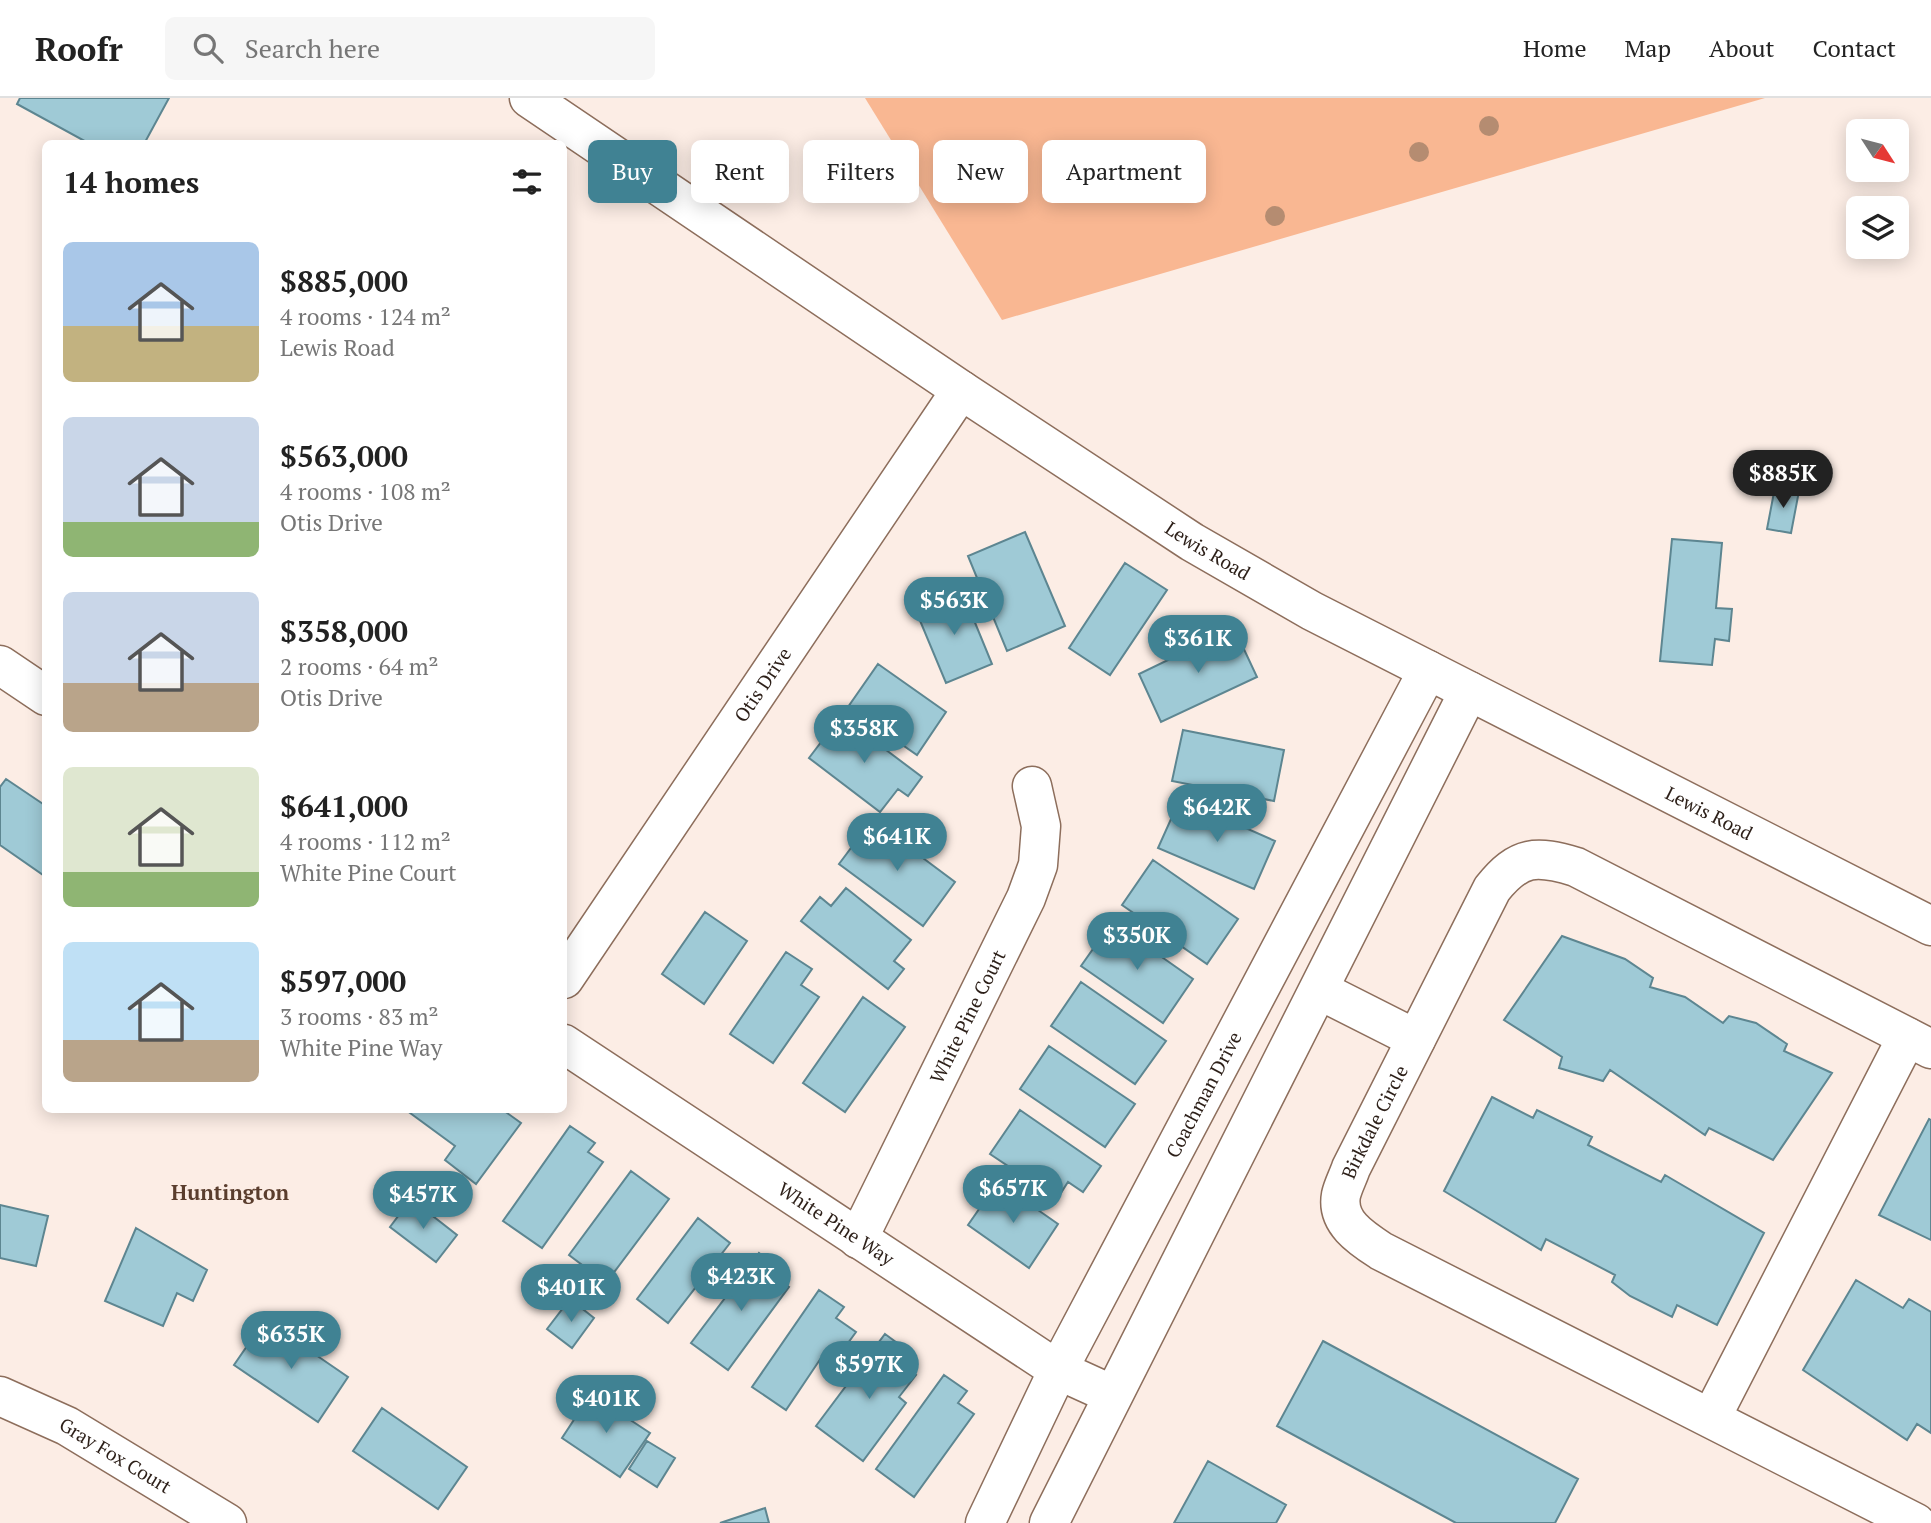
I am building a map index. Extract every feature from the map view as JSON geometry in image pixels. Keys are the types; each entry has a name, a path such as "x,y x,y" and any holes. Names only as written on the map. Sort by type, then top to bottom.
{"street":[{"name":"Lewis Road","path":"529,98 961,390 1192,542 1312,611 1931,926"},
{"name":"Otis Drive","path":"567,975 961,390"},
{"path":"0,665 42,693"},
{"name":"Coachman Drive","path":"985,1523 1058,1370 1428,670"},
{"path":"1049,1523 1469,691"},
{"name":"White Pine Court","path":"858,1238 1026,898 1038,865 1041,826 1032,786"},
{"name":"Birkdale Circle","path":"1916,1523 1381,1251 1357,1236 1344,1217 1340,1196 1351,1168 1492,889 1507,871 1526,861 1548,859 1576,867 1919,1043"},
{"path":"1320,990 1416,1039"},
{"path":"1711,1418 1919,1043"},
{"name":"White Pine Way","path":"567,1046 1058,1370 1114,1395"},
{"name":"Gray Fox Court","path":"0,1396 68,1426 227,1523"}],"shaded area":[{"path":"865,98 1765,98 1002,320 919,186 919,140 891,140"}],"building":[{"path":"20,98 169,98 146,140 83,140 17,104"},
{"path":"1775,487 1799,491 1791,533 1767,529"},
{"path":"1025,532 1065,626 1007,651 968,556"},
{"path":"1672,539 1722,543 1716,608 1732,609 1729,641 1715,639 1712,665 1660,661"},
{"path":"1125,563 1167,590 1110,675 1069,648"},
{"path":"962,591 992,664 946,683 916,611"},
{"path":"1234,628 1257,677 1161,722 1139,674"},
{"path":"878,664 946,712 917,755 848,707"},
{"path":"841,716 922,777 908,796 898,789 880,812 809,758"},
{"path":"1183,730 1284,750 1274,801 1172,781"},
{"path":"6,779 42,803 42,874 0,845 0,787"},
{"path":"1180,799 1275,841 1254,889 1158,848"},
{"path":"872,820 955,882 923,926 839,864"},
{"path":"1153,860 1238,919 1207,964 1122,905"},
{"path":"846,888 911,940 894,961 904,969 888,989 801,921 820,897 831,906"},
{"path":"705,912 747,941 704,1004 662,974"},
{"path":"1112,922 1193,979 1163,1023 1081,966"},
{"path":"1562,936 1625,959 1653,978 1650,987 1685,997 1723,1023 1729,1016 1756,1023 1787,1044 1784,1051 1832,1073 1773,1160 1709,1128 1705,1135 1610,1070 1603,1081 1559,1068 1562,1057 1504,1020"},
{"path":"786,952 812,969 801,985 819,997 773,1063 730,1034"},
{"path":"1081,982 1166,1041 1135,1084 1051,1026"},
{"path":"863,997 905,1027 845,1112 803,1083"},
{"path":"1049,1046 1135,1104 1105,1147 1020,1089"},
{"path":"1492,1097 1533,1118 1537,1110 1592,1137 1588,1145 1661,1182 1665,1175 1764,1233 1717,1325 1677,1305 1672,1317 1630,1296 1612,1282 1615,1275 1546,1239 1541,1250 1444,1191"},
{"path":"1020,1110 1101,1166 1083,1192 1068,1182 1057,1199 990,1154"},
{"path":"410,1113 507,1113 521,1123 476,1184 445,1160 455,1146"},
{"path":"1929,1119 1931,1120 1931,1240 1879,1215"},
{"path":"570,1126 595,1143 588,1152 603,1162 542,1248 503,1221"},
{"path":"631,1171 669,1199 606,1283 569,1255"},
{"path":"998,1182 1058,1224 1029,1268 968,1225"},
{"path":"411,1199 457,1235 436,1262 390,1227"},
{"path":"0,1205 48,1216 36,1266 0,1258"},
{"path":"698,1218 730,1243 668,1323 637,1299"},
{"path":"136,1228 207,1270 193,1301 177,1293 163,1326 105,1301"},
{"path":"759,1253 780,1269 774,1276 789,1287 728,1370 691,1343"},
{"path":"1856,1280 1903,1308 1909,1299 1931,1312 1931,1433 1917,1424 1907,1440 1803,1370"},
{"path":"819,1290 844,1307 836,1318 856,1332 832,1365 821,1358 786,1410 752,1387"},
{"path":"570,1299 594,1318 572,1348 547,1329"},
{"path":"265,1320 348,1377 318,1422 234,1365"},
{"path":"885,1334 904,1348 896,1359 916,1375 899,1397 906,1403 863,1461 816,1426"},
{"path":"1323,1341 1578,1479 1555,1523 1456,1523 1277,1426"},
{"path":"944,1375 967,1391 958,1403 974,1414 914,1497 876,1469"},
{"path":"591,1394 650,1433 620,1477 562,1438"},
{"path":"382,1408 467,1467 438,1509 353,1451"},
{"path":"647,1441 675,1458 657,1487 629,1469"},
{"path":"1208,1461 1286,1505 1276,1523 1174,1523"},
{"path":"765,1508 769,1523 720,1523"}],"district":[{"name":"Huntington","path":"230,1193"}]}
